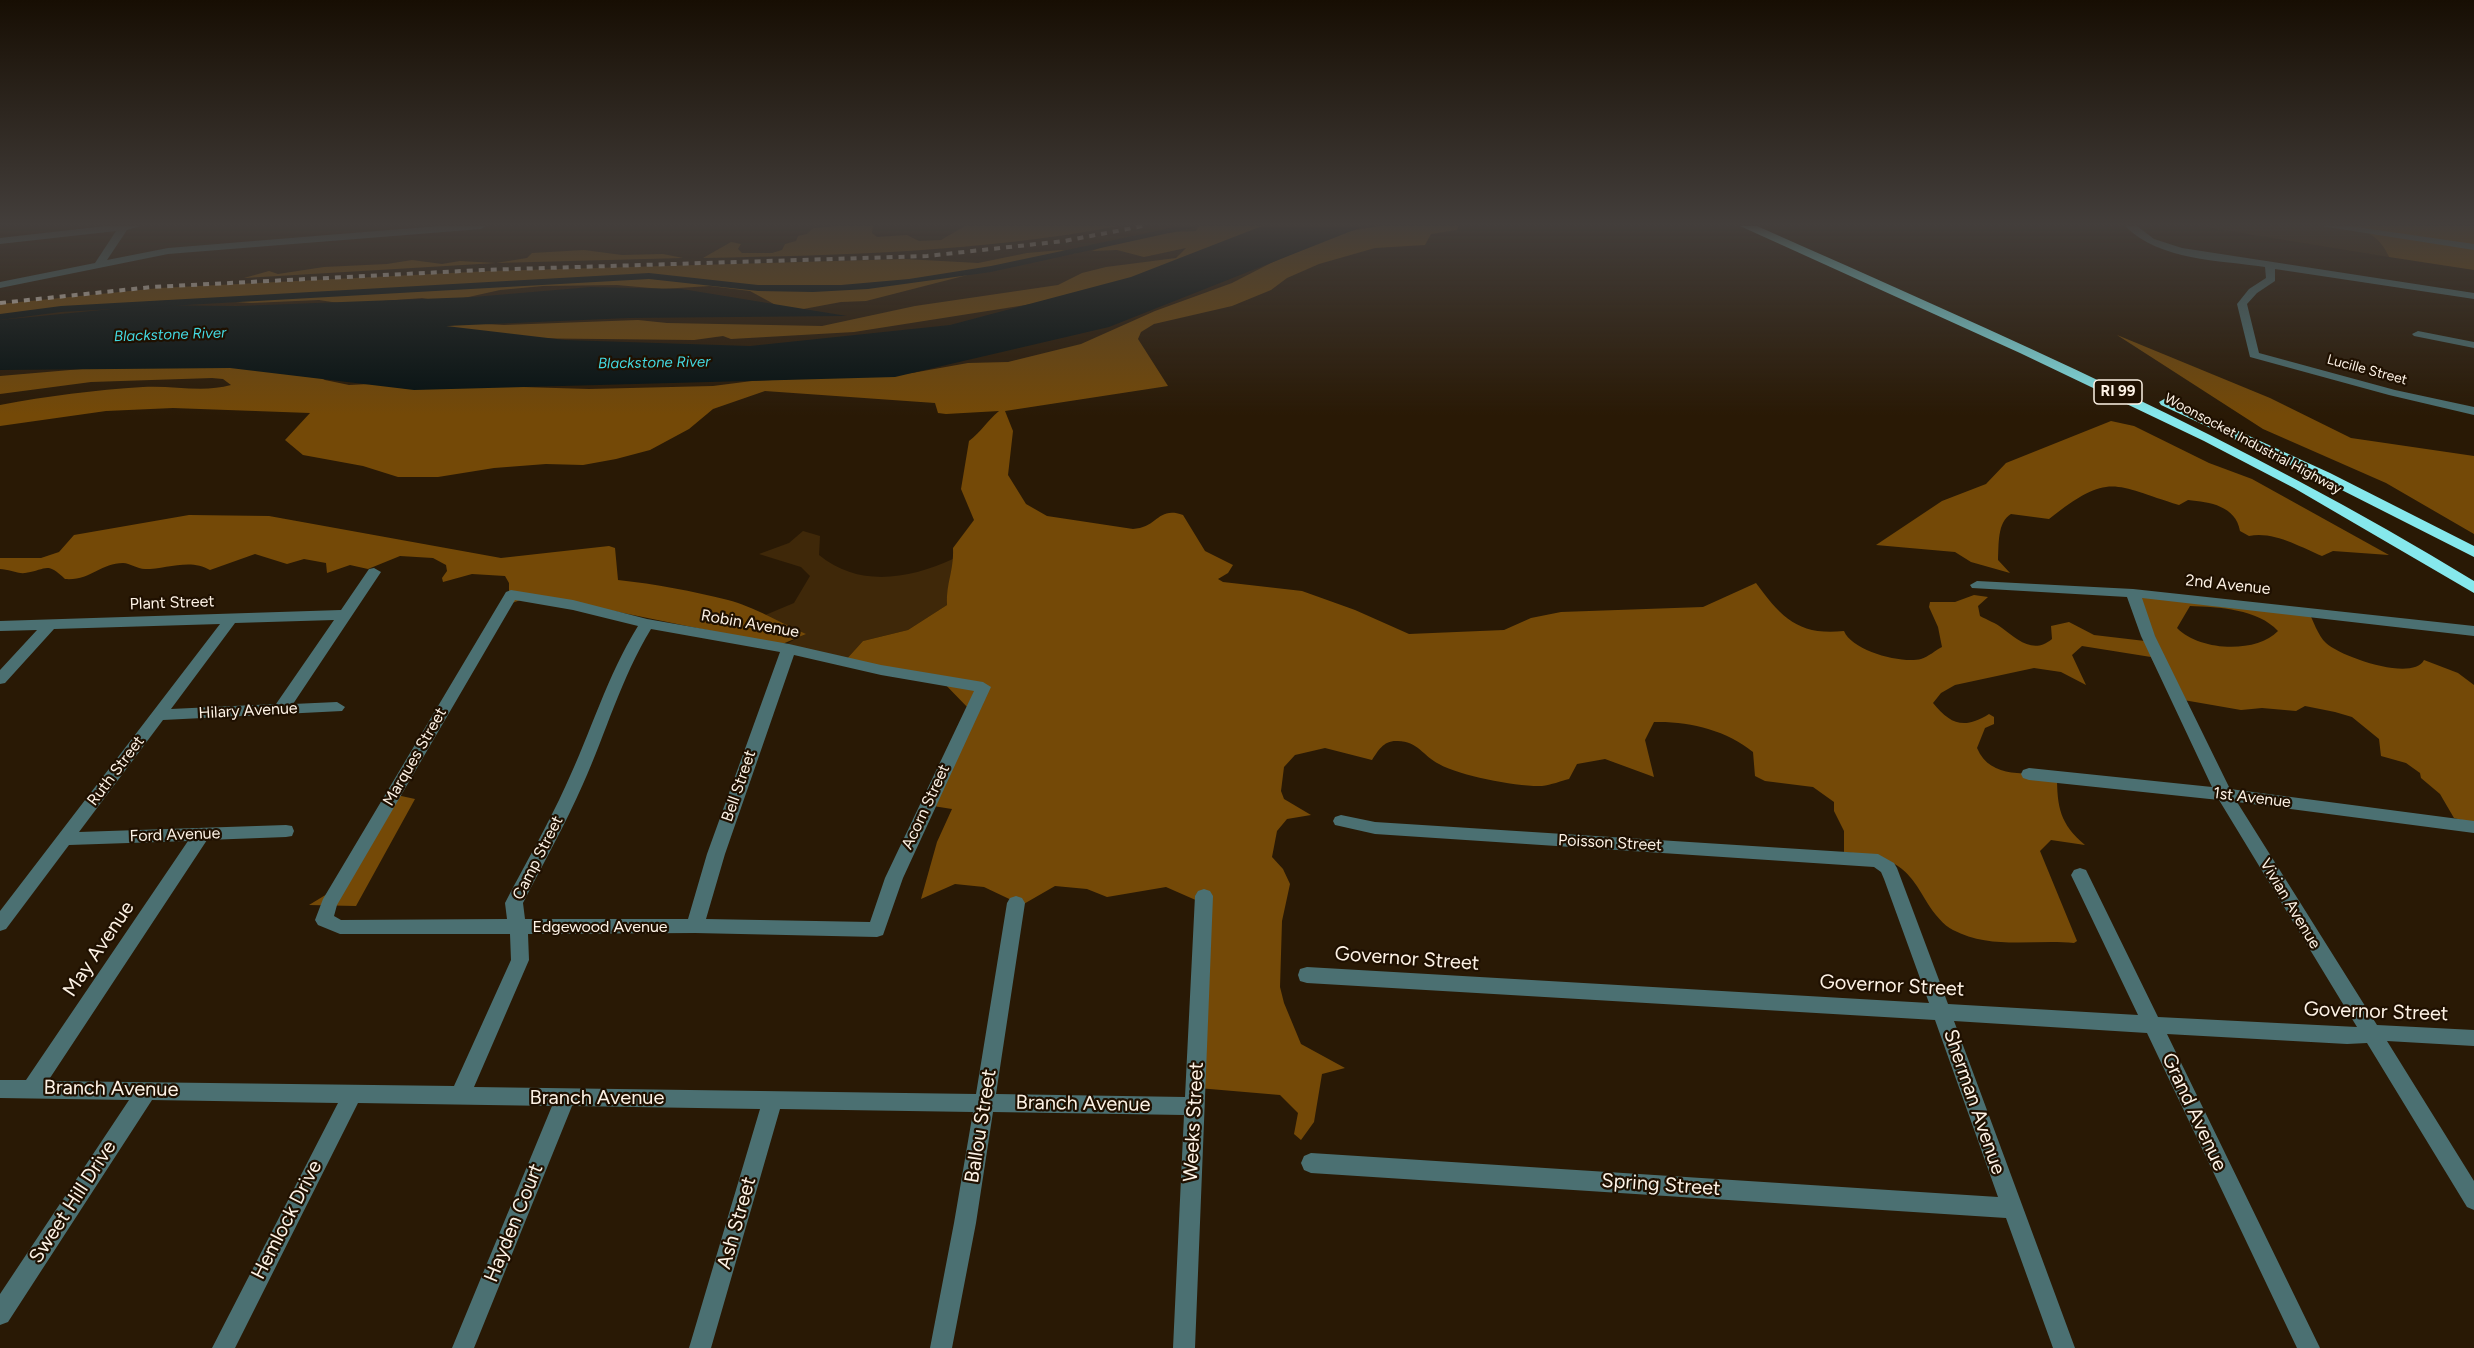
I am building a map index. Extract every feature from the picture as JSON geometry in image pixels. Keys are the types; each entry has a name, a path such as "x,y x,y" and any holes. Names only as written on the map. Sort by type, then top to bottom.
{"highway":[{"name":"Woonsocket Industrial Highway","path":"1889,289 2061,365 2176,420 2340,508 2474,588"},
{"name":"Woonsocket Industrial Highway","path":"1907,289 2236,434 2368,497 2474,552"}],"street":[{"name":"Lucille Street","path":"2256,289 2242,304 2253,355 2393,393 2474,411"},
{"path":"2427,289 2474,296"},
{"path":"2418,334 2474,345"},
{"path":"281,709 374,572"},
{"name":"2nd Avenue","path":"1977,585 2133,593 2474,631"},
{"name":"Vivian Avenue","path":"2133,593 2148,636 2224,794 2369,1034 2474,1200"},
{"name":"Robin Avenue","path":"510,595 573,605 647,624 789,649 881,670 983,687"},
{"name":"Marques Street","path":"324,920 328,904 510,595"},
{"name":"Plant Street","path":"0,627 345,615"},
{"name":"Ruth Street","path":"0,924 231,619"},
{"path":"0,679 50,624"},
{"name":"Camp Street","path":"460,1096 520,960 523,946 520,927 514,917 514,903 575,784 603,712 647,624"},
{"name":"Bell Street","path":"695,926 716,854 789,649"},
{"name":"Acorn Street","path":"877,930 894,878 983,687"},
{"name":"Hilary Avenue","path":"158,716 337,707"},
{"name":"1st Avenue","path":"2029,774 2224,794 2474,827"},
{"name":"Poisson Street","path":"1341,821 1375,828 1878,861"},
{"name":"Ford Avenue","path":"64,840 286,831"},
{"name":"May Avenue","path":"32,1088 202,834"},
{"name":"Sherman Avenue","path":"1878,861 1888,868 1893,879 2064,1348"},
{"name":"Grand Avenue","path":"2080,875 2309,1348"},
{"name":"Weeks Street","path":"1184,1348 1204,896"},
{"name":"Ballou Street","path":"941,1348 986,1102 1016,903"},
{"name":"Edgewood Avenue","path":"324,920 340,927 695,926 877,930"},
{"name":"Governor Street","path":"1307,975 2347,1036 2369,1034 2474,1038"},
{"name":"Branch Avenue","path":"0,1089 352,1093 565,1099 773,1099 1195,1106"},
{"name":"Sweet Hill Drive","path":"0,1314 147,1090"},
{"name":"Hemlock Drive","path":"223,1348 352,1093"},
{"name":"Hayden Court","path":"463,1348 565,1099"},
{"name":"Ash Street","path":"700,1348 773,1099"},
{"name":"Spring Street","path":"1311,1163 2012,1208"}],"shaded area":[{"path":"151,289 512,289 446,302 422,298 345,304 319,300 251,303 204,300 157,301 0,315 0,304"},
{"path":"733,289 913,289 866,301 841,302 798,310 783,309 750,291"},
{"path":"1031,289 1100,289 1070,298 854,332 731,339 723,336 694,340 509,338 441,327 467,323 504,325 638,320 667,323 822,326 915,306"},
{"path":"1216,289 1272,289 1232,306 1154,324 1141,332 1138,339 1168,386 1005,411 1013,431 1008,475 1026,504 1047,516 1133,529 1148,525 1168,513 1183,515 1205,551 1233,565 1228,573 1218,579 1223,582 1302,591 1355,610 1409,634 1504,630 1531,618 1561,612 1703,607 1756,583 1774,606 1792,622 1814,630 1844,631 1857,645 1867,650 1902,660 1921,659 1942,647 1938,627 1929,607 1930,602 1955,602 1974,595 1988,597 1978,606 1980,616 2019,641 2038,646 2052,639 2051,626 2069,622 2094,635 2145,641 2127,596 2308,610 2323,640 2346,655 2376,665 2406,669 2417,666 2424,660 2458,673 2474,685 2474,823 2454,818 2440,794 2421,778 2420,773 2406,763 2381,756 2379,739 2352,717 2305,706 2296,711 2262,708 2241,710 2172,698 2151,657 2082,646 2072,655 2086,685 2061,672 2034,668 1955,685 1941,693 1933,703 1945,716 1958,722 1972,722 1989,714 1994,717 1994,724 1985,728 1977,748 1991,766 2011,772 2057,775 2059,806 2065,822 2085,845 2051,840 2040,851 2077,941 2074,943 1998,942 1968,936 1950,928 1936,915 1904,870 1885,860 1844,852 1844,831 1834,811 1834,802 1813,787 1765,781 1755,776 1753,752 1731,738 1694,725 1654,722 1645,740 1654,777 1605,759 1577,764 1569,779 1542,786 1504,783 1461,773 1433,761 1415,746 1403,741 1391,741 1384,745 1372,760 1325,748 1295,755 1284,767 1281,791 1284,799 1311,815 1287,819 1277,831 1272,857 1283,869 1290,884 1282,921 1280,987 1301,1044 1345,1068 1322,1074 1314,1122 1301,1140 1294,1134 1298,1113 1280,1095 1198,1088 1207,905 1166,887 1107,897 1087,889 1055,886 1022,905 984,887 955,884 921,899 937,842 952,809 933,806 970,710 940,679 844,662 863,641 908,630 947,605 953,548 974,520 961,489 969,441 999,411 946,414 938,413 935,403 765,391 713,409 689,429 650,450 616,459 583,465 546,464 494,468 438,477 398,477 363,466 303,455 285,440 310,413 173,408 106,411 0,426 0,405 125,388 198,389 231,385 223,379 212,378 91,382 0,394 0,376 82,369 199,365 306,369 325,380 349,385 389,383 589,389 713,386 752,381 912,373 968,363 1008,362 1081,344 1155,311","holes":["2190,606 2225,609 2260,618 2278,631 2256,643 2228,647 2199,641 2187,636 2177,628"]},
{"path":"2117,335 2270,398 2351,438 2474,456 2474,534 2386,483 2263,429"},
{"path":"2111,421 2134,426 2209,463 2252,479 2389,555 2333,551 2322,556 2277,538 2249,536 2240,531 2238,523 2228,511 2213,504 2188,500 2179,505 2125,488 2112,487 2100,488 2086,494 2049,519 2011,514 2006,518 2001,528 1998,560 2010,573 1971,562 1955,552 1876,545 1942,501 1986,484 2006,463"},
{"path":"189,515 269,516 501,558 609,546 615,548 618,580 674,588 728,600 806,634 780,645 535,595 509,604 509,583 505,576 472,574 443,582 442,578 447,571 446,565 433,558 400,556 368,569 350,565 327,573 326,563 304,559 287,564 255,554 210,570 187,564 145,569 123,563 108,566 74,579 65,579 50,568 22,573 0,569 0,558 41,558 59,552 74,535"},
{"path":"803,531 820,536 819,555 834,565 867,576 902,575 953,559 947,605 908,630 863,641 844,662 779,648 805,634 763,616 794,603 810,576 801,567 759,554 789,543"},
{"path":"392,794 415,799 356,906 309,905 337,888"}],"water":[{"name":"Blackstone River","path":"569,289 682,289 847,316 629,318 446,326 565,340 750,346 950,325 1086,289 1205,289 1109,327 895,377 414,390 230,368 0,370 0,320 152,305 237,306 473,297"}],"waterway":[{"path":"0,317 61,309 419,289"},
{"path":"783,289 816,289"}],"railway":[{"path":"0,303 134,289"}]}
